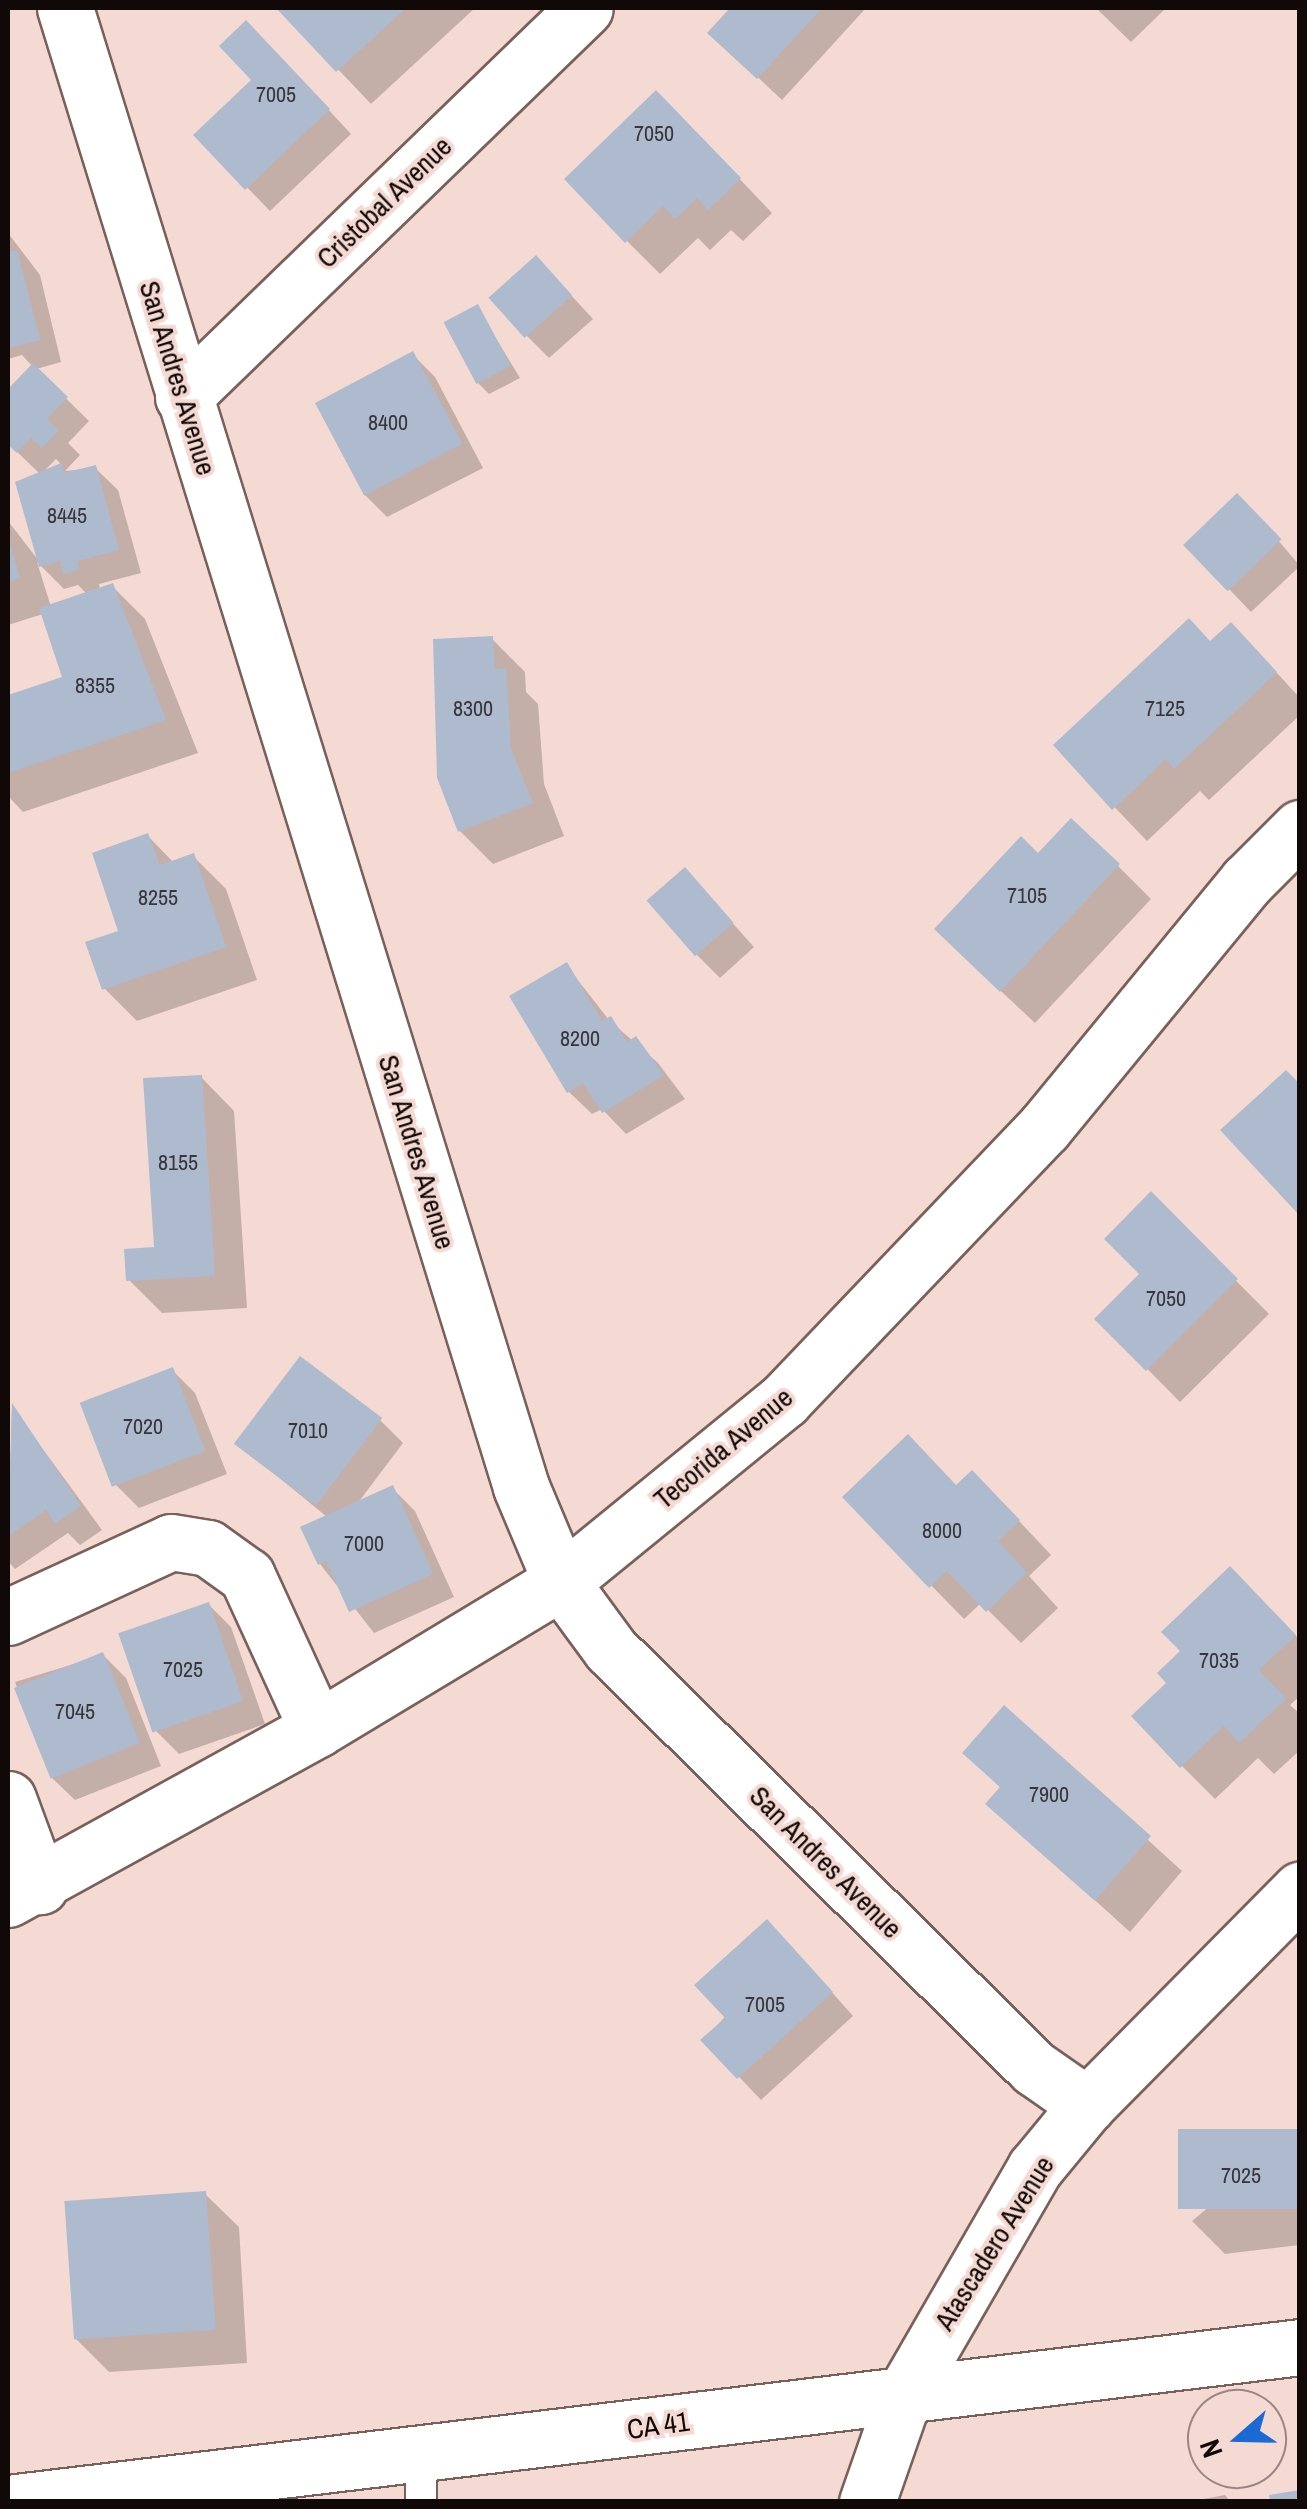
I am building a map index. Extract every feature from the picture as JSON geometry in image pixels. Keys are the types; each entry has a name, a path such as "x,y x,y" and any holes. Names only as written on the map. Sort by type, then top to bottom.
{"street":[{"name":"San Andres Avenue","path":"65,8 521,1487 562,1582 625,1664 1034,2068 1088,2105"},
{"name":"Cristobal Avenue","path":"183,398 585,8"},
{"name":"Tecorida Avenue","path":"24,1893 317,1729 562,1582 784,1400 1044,1128 1246,882 1300,828"},
{"path":"8,1616 171,1542 208,1548 247,1576 317,1729"},
{"path":"8,1799 24,1893"},
{"name":"Atascadero Avenue","path":"867,2502 904,2392 1036,2168 1088,2105 1300,1890"},
{"name":"CA 41","path":"36,2500 421,2479 904,2392 1300,2347"}],"building":[{"path":"276,8 406,8 336,72"},
{"path":"730,8 822,8 757,79 707,33"},
{"path":"246,20 330,109 245,190 193,135 251,80 219,46"},
{"path":"656,90 741,178 708,210 697,198 675,219 663,206 625,243 564,179"},
{"path":"17,250 40,340 10,348 8,252"},
{"path":"536,255 572,295 525,338 488,298"},
{"path":"478,304 511,366 476,384 444,322"},
{"path":"413,351 462,444 364,496 315,403"},
{"path":"33,363 68,397 47,419 59,430 42,448 31,438 17,453 8,445 8,389"},
{"path":"61,463 64,473 96,465 119,550 77,561 79,569 63,574 60,561 39,567 15,482"},
{"path":"1237,493 1281,539 1228,591 1183,545"},
{"path":"8,538 20,578 8,582"},
{"path":"113,583 166,720 8,773 8,695 62,677 39,608"},
{"path":"1189,618 1210,641 1231,622 1277,672 1174,769 1166,759 1112,810 1053,745"},
{"path":"493,636 495,669 506,668 511,749 533,803 458,832 437,778 433,639"},
{"path":"1071,818 1120,864 1000,992 934,929 1021,836 1038,853"},
{"path":"148,833 160,865 194,853 226,947 102,990 85,942 118,931 92,853"},
{"path":"685,867 734,923 695,956 647,900"},
{"path":"567,962 602,1021 611,1016 627,1042 636,1036 664,1075 602,1113 583,1083 567,1093 509,996"},
{"path":"1286,1070 1300,1084 1300,1216 1220,1130"},
{"path":"202,1075 215,1276 126,1281 124,1249 154,1247 143,1078"},
{"path":"1151,1191 1238,1279 1146,1371 1094,1319 1139,1274 1104,1239"},
{"path":"300,1356 382,1418 316,1506 234,1444"},
{"path":"173,1367 205,1451 112,1487 80,1403"},
{"path":"12,1403 81,1506 55,1524 46,1510 8,1536"},
{"path":"908,1434 956,1485 972,1470 1020,1520 998,1541 1027,1573 986,1612 947,1571 929,1588 842,1497"},
{"path":"393,1485 433,1574 349,1612 326,1561 318,1565 300,1527"},
{"path":"1230,1566 1296,1635 1259,1670 1286,1699 1239,1743 1224,1726 1180,1768 1131,1716 1166,1683 1157,1673 1180,1651 1161,1632"},
{"path":"209,1602 243,1701 152,1733 118,1633"},
{"path":"103,1652 140,1743 51,1779 14,1688"},
{"path":"1004,1705 1151,1836 1095,1901 985,1804 1000,1787 962,1753"},
{"path":"767,1919 833,1992 737,2079 700,2040 725,2018 694,1985"},
{"path":"1178,2129 1300,2129 1300,2209 1178,2209"},
{"path":"206,2191 216,2330 74,2340 64,2201"},
{"path":"1300,2490 1300,2502 1270,2502 1269,2495"}]}
